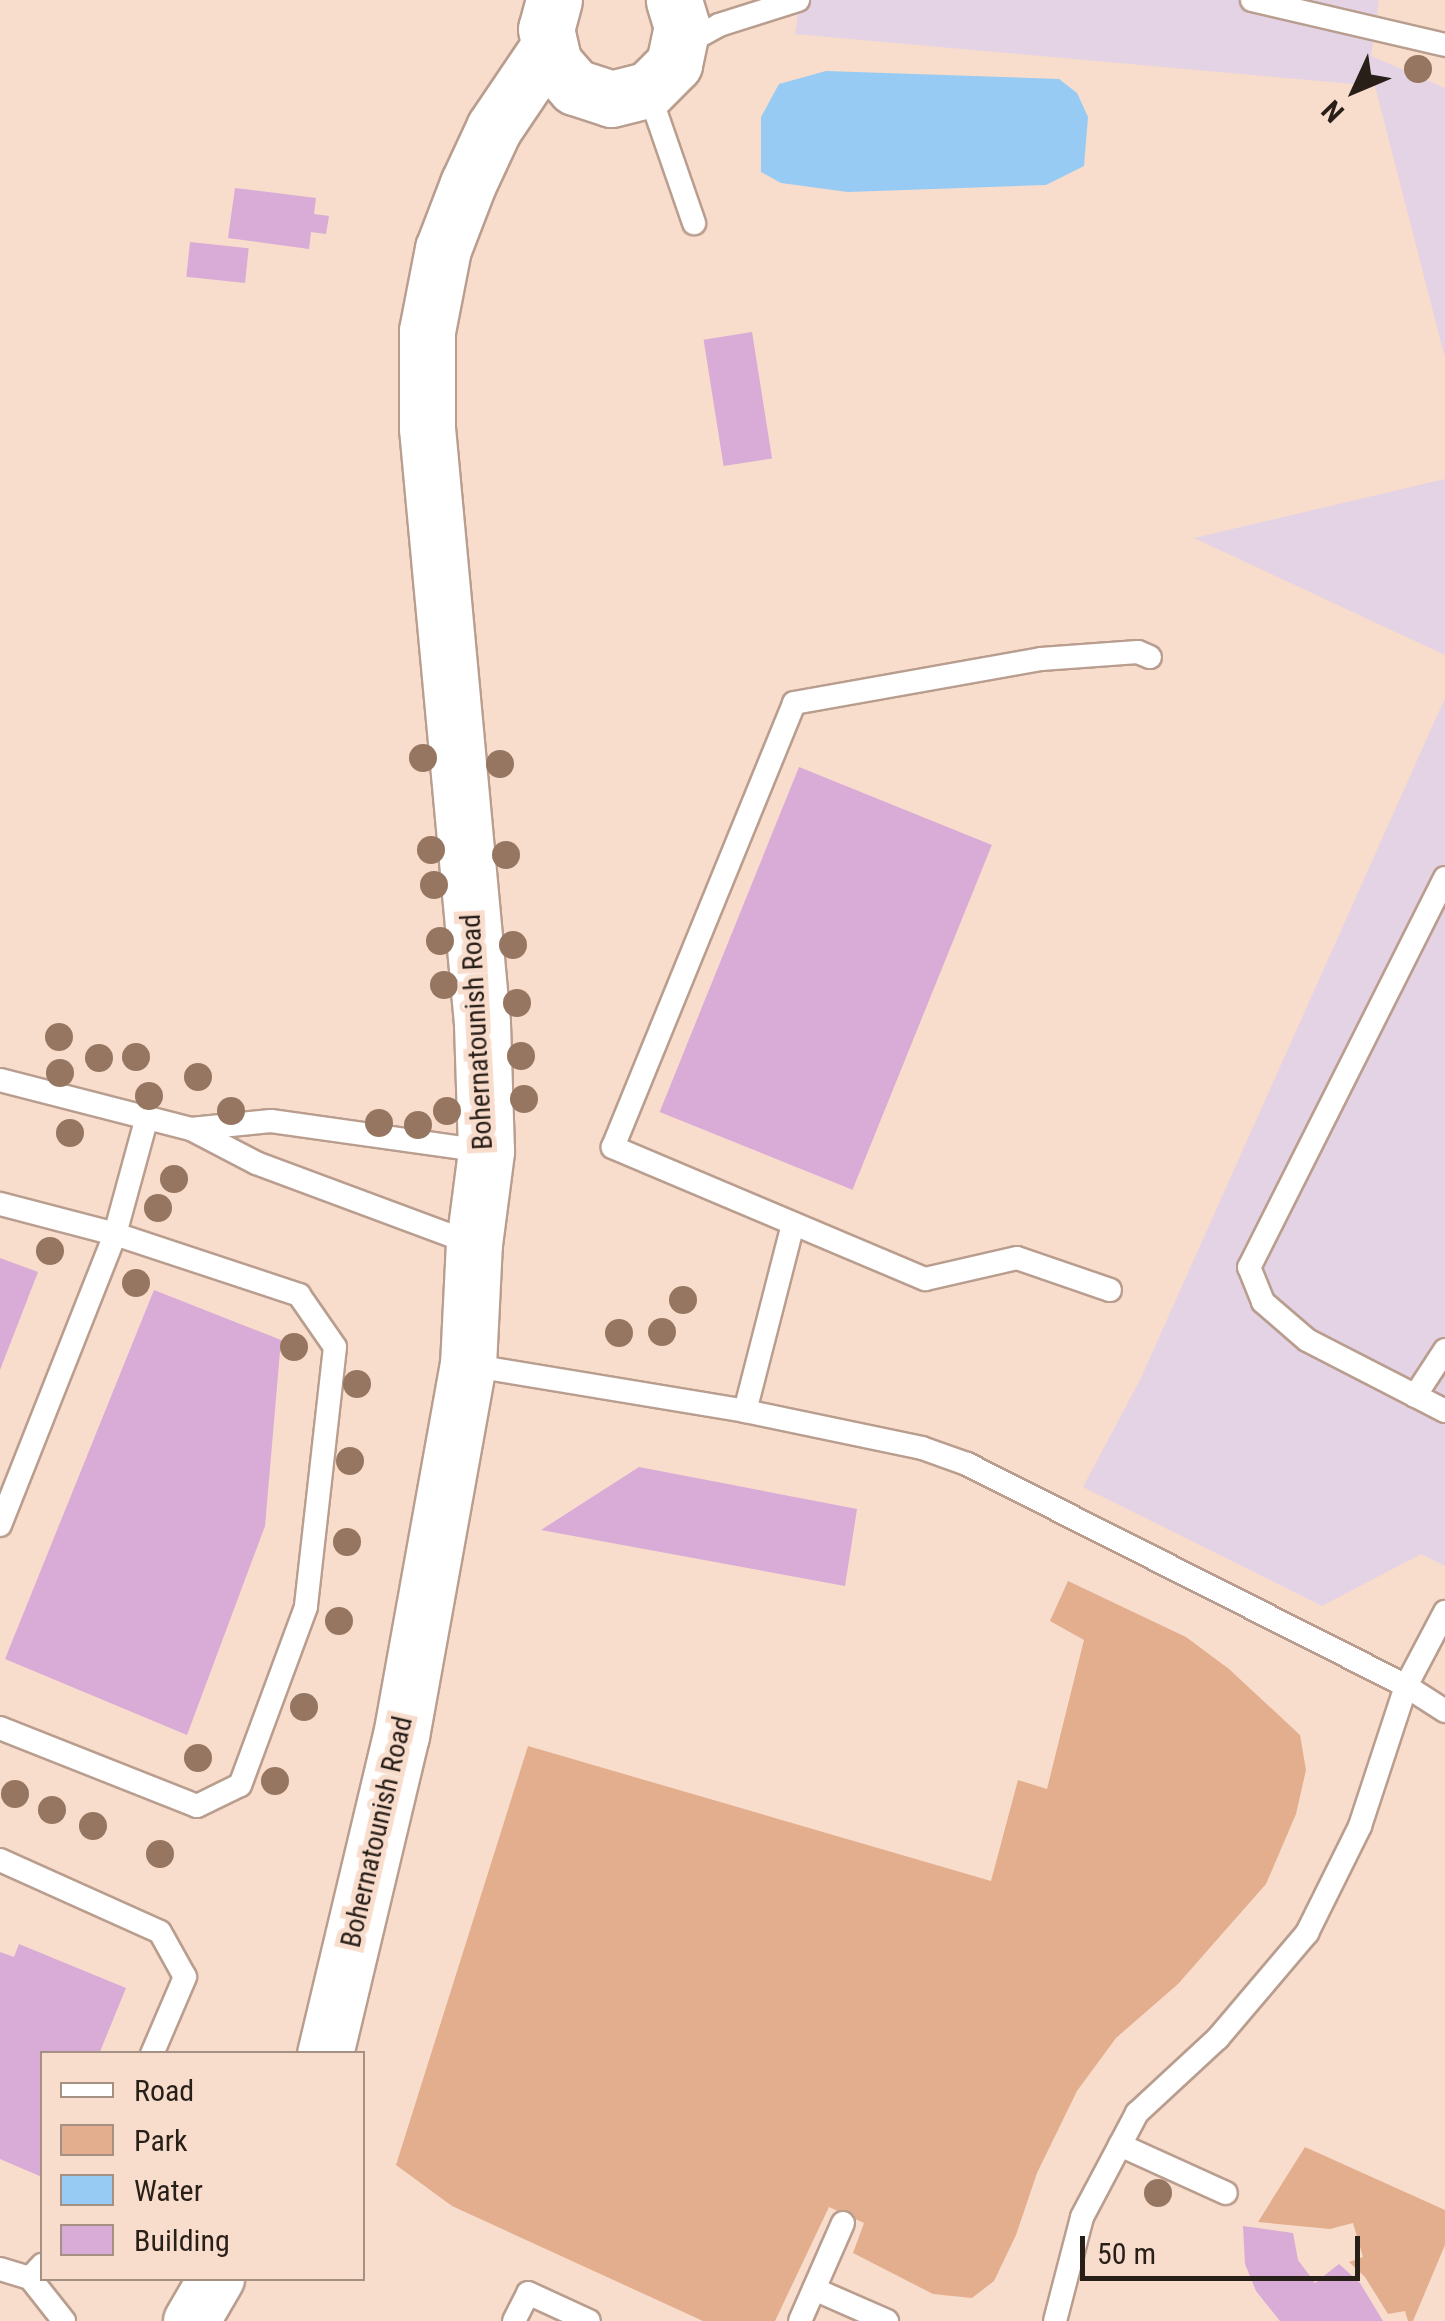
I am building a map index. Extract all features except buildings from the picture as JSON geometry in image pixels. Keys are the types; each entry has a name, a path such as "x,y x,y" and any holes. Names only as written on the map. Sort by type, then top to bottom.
{"street":[{"path":"648,90 662,79 677,23"},
{"name":"Bohernatounish Road","path":"326,2051 401,1736 468,1365 474,1244 486,1151 482,1023 427,428 427,351 443,249 494,128 559,45 611,99 648,90"},
{"path":"191,2321 214,2281"}],"lane":[{"path":"677,23 719,25 798,0"},
{"path":"1252,0 1445,45"},
{"path":"648,90 694,223"},
{"path":"1110,1290 1018,1258 925,1280 613,1147 794,703 1041,660 1138,652 1150,656"},
{"path":"1445,878 1249,1267 1263,1302 1307,1340 1445,1411"},
{"path":"0,1080 192,1130 256,1164 474,1244"},
{"path":"0,1525 6,1495 115,1234 146,1117"},
{"path":"192,1130 271,1121 486,1151"},
{"path":"0,1204 115,1234 299,1295 335,1346 306,1607 240,1785 197,1806 0,1728"},
{"path":"745,1411 793,1224"},
{"path":"1415,1396 1445,1350"},
{"path":"468,1365 745,1411 922,1448 966,1464 1406,1686 1445,1711"},
{"path":"1055,2321 1082,2217 1137,2113 1218,2038 1307,1933 1360,1826 1406,1686 1445,1612"},
{"path":"0,1860 160,1932 185,1977 153,2051"},
{"path":"1120,2144 1226,2192"},
{"path":"800,2321 843,2223"},
{"path":"0,2269 36,2271"},
{"path":"42,2281 64,2321"},
{"path":"814,2289 888,2321"},
{"path":"514,2321 528,2293 589,2321"}],"shaded area":[{"path":"800,0 1379,0 1371,56 1445,88 1445,358 1375,86 795,34"},
{"path":"1445,479 1445,655 1194,538"},
{"path":"1445,698 1445,1566 1421,1554 1322,1606 1083,1487 1140,1380"}],"green space":[{"path":"1068,1581 1186,1637 1229,1669 1300,1735 1306,1770 1296,1814 1266,1884 1178,1984 1116,2038 1077,2091 1037,2173 1016,2235 994,2281 972,2298 933,2294 853,2253 864,2223 829,2207 775,2321 703,2321 452,2206 396,2165 528,1746 991,1881 1018,1780 1047,1789 1084,1640 1050,1621"},
{"path":"1305,2147 1445,2210 1445,2245 1413,2321 1408,2321 1405,2311 1388,2314 1365,2277 1349,2262 1363,2257 1353,2223 1330,2229 1258,2222"}],"water":[{"path":"826,71 1059,79 1077,93 1088,117 1084,166 1046,185 848,192 781,183 761,172 761,117 779,84"}]}
